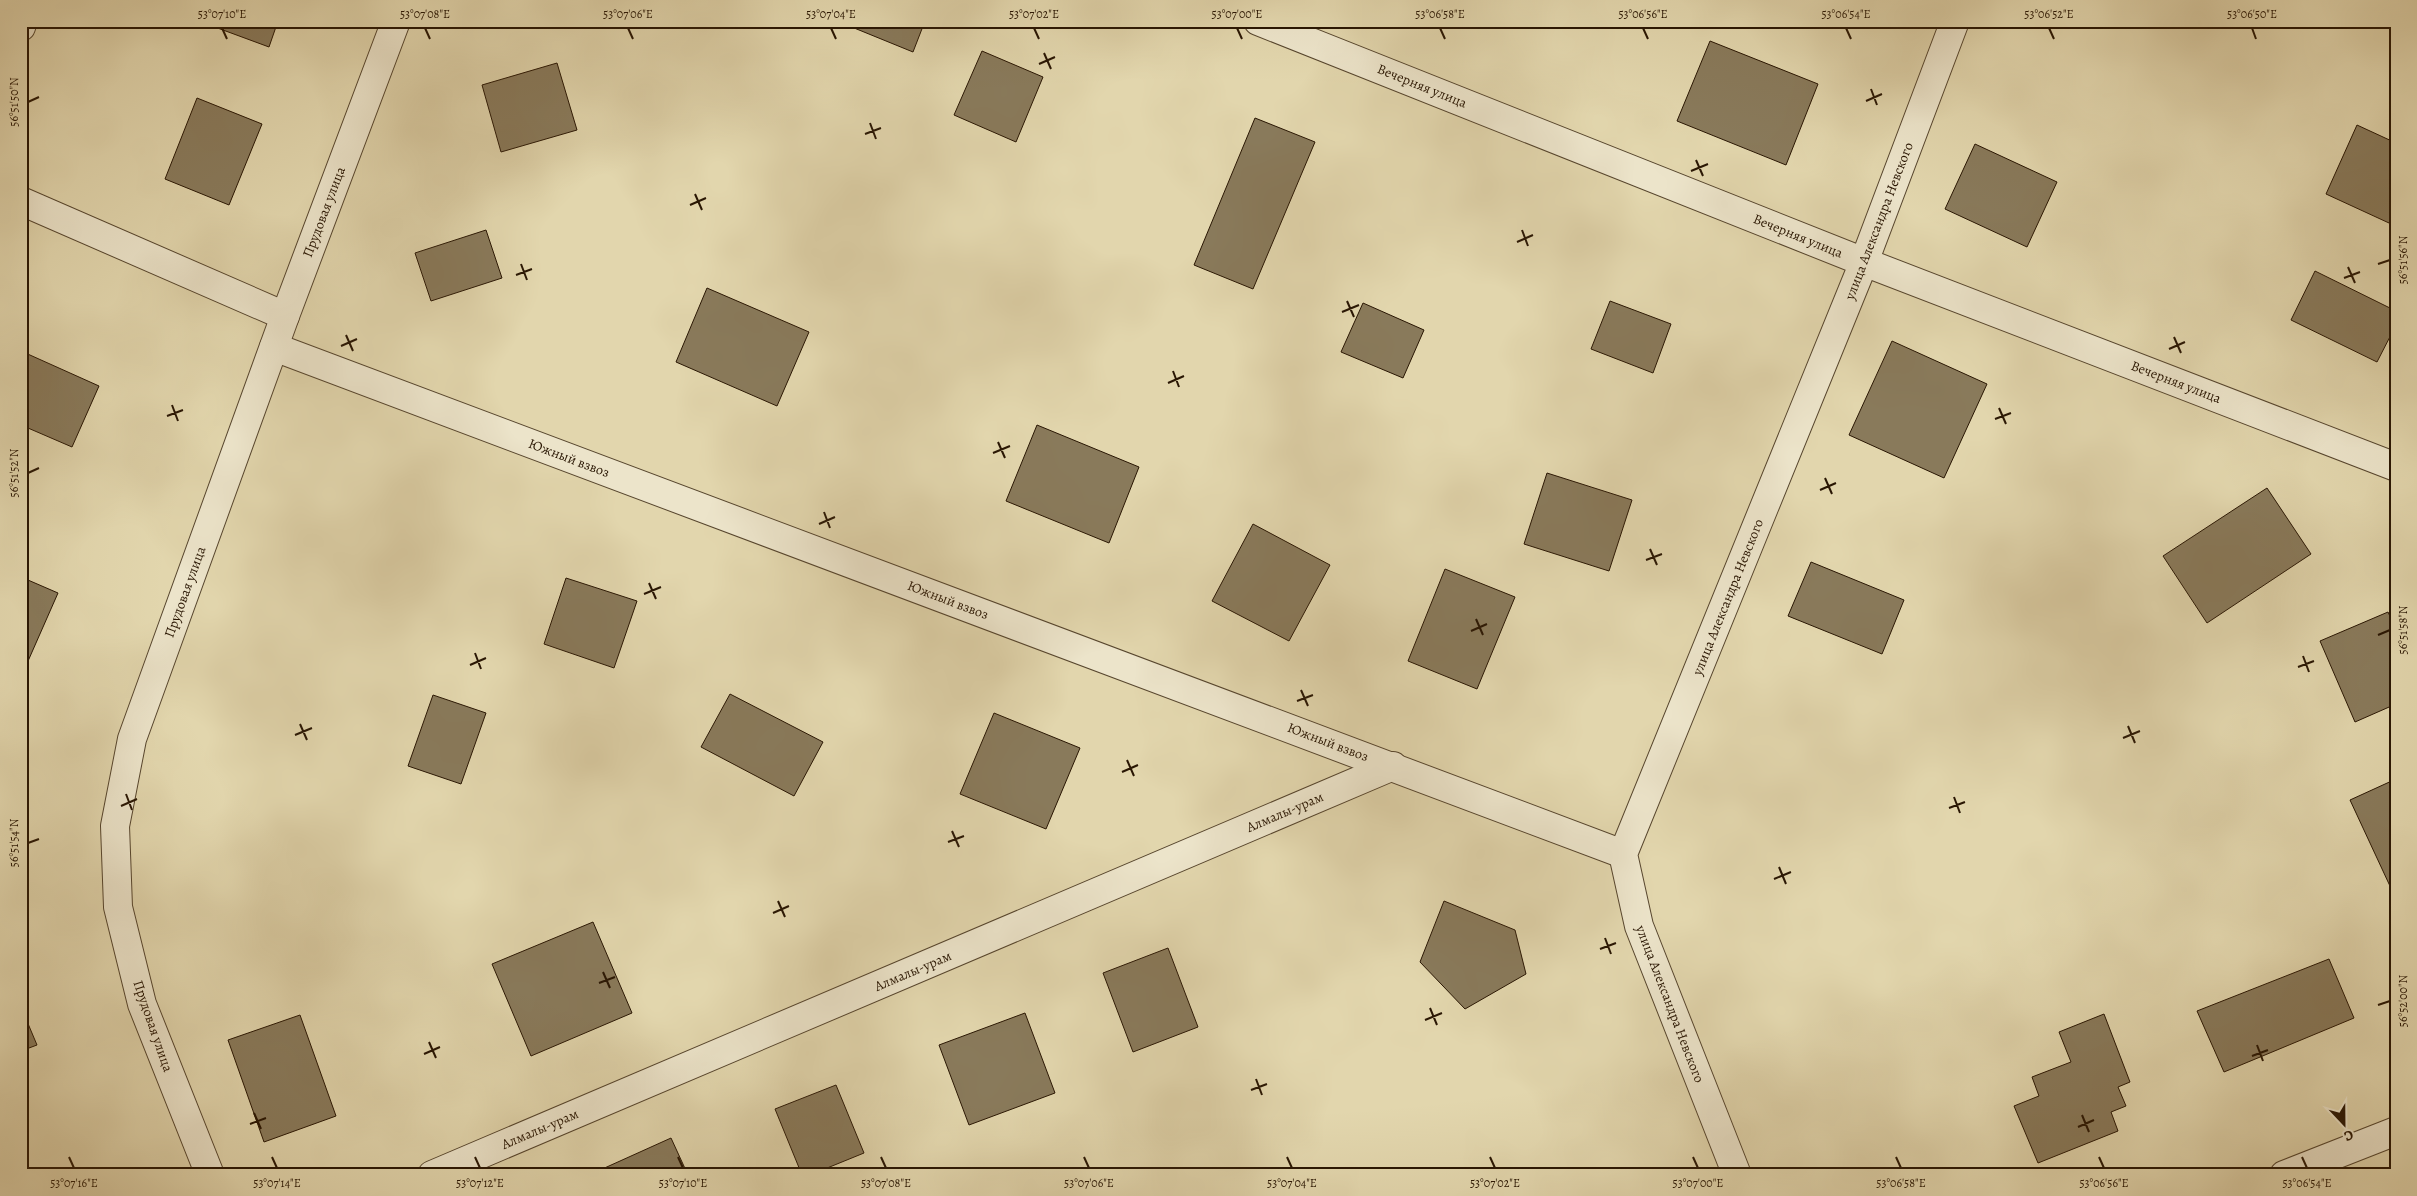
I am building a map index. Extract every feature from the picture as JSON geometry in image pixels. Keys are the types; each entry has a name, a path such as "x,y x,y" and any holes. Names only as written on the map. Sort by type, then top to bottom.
{"street":[{"path":"21,26 23,21"},
{"name":"Прудовая улица","path":"210,1175 142,1004 118,907 115,826 132,739 285,316 396,21"},
{"name":"Вечерняя улица","path":"1258,21 1864,262 2396,467"},
{"name":"улица Александра Невского","path":"1737,1175 1639,926 1623,854 1864,262 1955,21"},
{"path":"21,201 285,316"},
{"name":"Южный взвоз","path":"274,347 1623,854"},
{"name":"Алмалы-урам","path":"432,1175 1393,766"},
{"path":"2284,1175 2396,1131"}],"building":[{"path":"205,21 278,21 269,47 204,23"},
{"path":"837,21 925,21 913,52"},
{"path":"1710,41 1818,84 1786,165 1677,121"},
{"path":"982,51 1043,77 1016,142 954,115"},
{"path":"557,63 577,130 501,152 482,85"},
{"path":"197,98 262,124 229,205 165,179"},
{"path":"1255,118 1315,142 1253,289 1194,265"},
{"path":"2357,125 2396,143 2396,208 2389,223 2326,194"},
{"path":"1975,144 2057,182 2027,247 1945,209"},
{"path":"486,230 502,278 431,301 415,253"},
{"path":"2315,271 2396,311 2396,325 2377,362 2291,320"},
{"path":"707,288 809,332 777,406 676,362"},
{"path":"1610,301 1671,324 1653,373 1591,349"},
{"path":"1363,303 1424,330 1403,378 1341,352"},
{"path":"1892,341 1987,384 1944,478 1849,435"},
{"path":"21,351 99,386 72,447 21,425"},
{"path":"1037,425 1139,467 1109,543 1006,501"},
{"path":"1547,473 1632,500 1609,571 1524,544"},
{"path":"2267,488 2311,554 2207,623 2163,556"},
{"path":"1253,524 1330,565 1289,641 1212,601"},
{"path":"1811,562 1904,600 1882,654 1788,616"},
{"path":"1445,569 1515,597 1477,689 1408,661"},
{"path":"21,577 58,593 21,677"},
{"path":"566,578 637,601 614,668 544,644"},
{"path":"2388,612 2396,629 2396,704 2355,722 2320,641"},
{"path":"730,694 823,742 794,796 701,747"},
{"path":"433,695 486,713 461,784 408,766"},
{"path":"994,713 1080,748 1046,829 960,794"},
{"path":"2396,779 2396,899 2350,800"},
{"path":"1444,901 1515,930 1526,974 1465,1009 1420,962"},
{"path":"593,922 632,1013 531,1056 492,964"},
{"path":"1168,948 1198,1027 1133,1052 1103,973"},
{"path":"2329,959 2354,1018 2224,1072 2197,1011"},
{"path":"21,1007 37,1045 21,1051"},
{"path":"1025,1013 1055,1093 969,1125 939,1045"},
{"path":"2104,1014 2130,1082 2118,1087 2126,1106 2111,1112 2118,1131 2038,1163 2014,1106 2039,1096 2032,1077 2071,1062 2059,1032"},
{"path":"300,1015 336,1116 264,1142 228,1040"},
{"path":"836,1085 864,1153 810,1175 802,1175 775,1109"},
{"path":"671,1138 688,1175 589,1175"}]}
